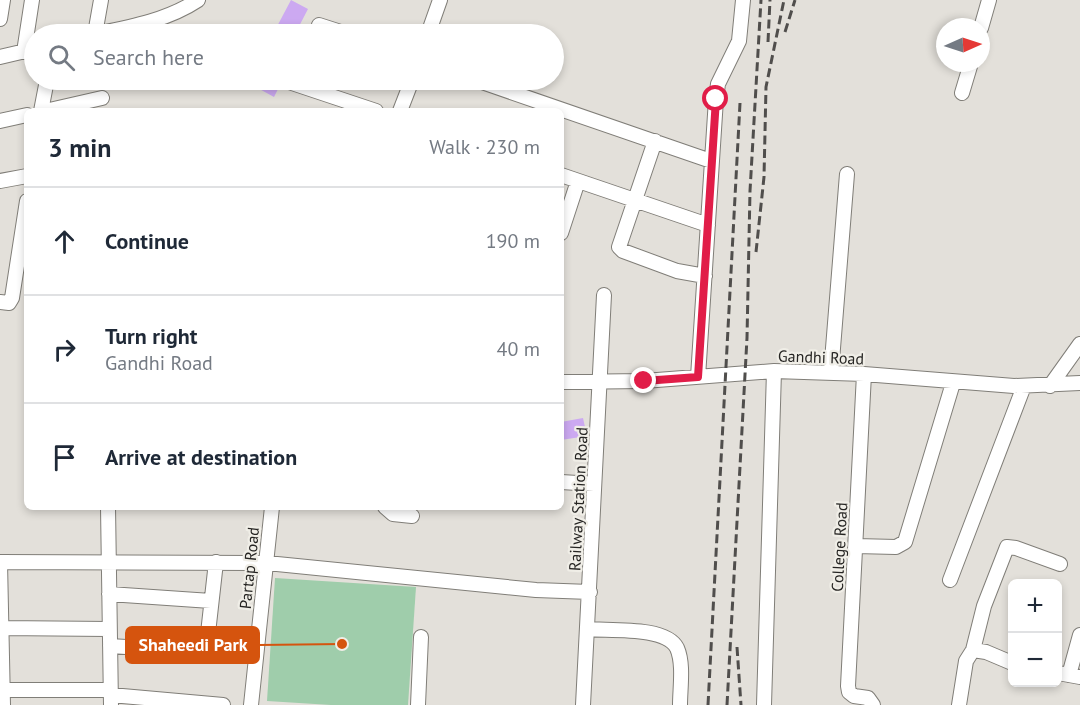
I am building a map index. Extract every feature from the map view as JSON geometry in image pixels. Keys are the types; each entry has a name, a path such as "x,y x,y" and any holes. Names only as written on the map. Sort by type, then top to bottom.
{"street":[{"path":"0,19 3,0"},
{"path":"31,24 32,0"},
{"path":"96,24 100,0"},
{"path":"143,24 177,12 198,0"},
{"path":"432,24 440,0"},
{"path":"698,377 716,99 718,84 739,41 743,0"},
{"path":"984,18 989,0"},
{"path":"0,57 24,51"},
{"path":"962,93 968,72"},
{"path":"43,108 46,90"},
{"path":"313,90 367,108"},
{"path":"401,108 408,90"},
{"path":"501,90 540,106"},
{"path":"57,108 102,98"},
{"path":"564,113 711,161"},
{"path":"0,121 24,116"},
{"path":"655,141 620,249 655,264 705,276"},
{"path":"831,373 847,174"},
{"path":"564,176 708,225"},
{"path":"0,181 24,177"},
{"path":"564,224 578,181"},
{"path":"0,302 9,303 12,298 24,220"},
{"name":"Railway Station Road","path":"583,705 604,295"},
{"path":"1050,386 1080,344"},
{"path":"764,705 774,371"},
{"name":"Gandhi Road","path":"564,382 698,377 774,371 864,374 953,383 1024,386 1080,383"},
{"name":"College Road","path":"864,374 848,686 849,692 854,696 868,698 873,705"},
{"path":"856,546 896,547 905,542 953,383"},
{"path":"951,580 1024,386"},
{"path":"564,482 594,484"},
{"path":"108,510 111,697"},
{"name":"Partap Road","path":"251,705 272,510"},
{"path":"388,510 393,514 412,516"},
{"path":"959,705 966,661 973,650 984,606 1007,547 1060,564"},
{"path":"3,705 0,562 267,563 536,590 590,592"},
{"path":"206,651 216,562"},
{"path":"109,594 211,602"},
{"path":"1,628 110,629"},
{"path":"587,630 656,633 668,638 676,647 680,662 680,705"},
{"path":"1069,675 1080,635"},
{"path":"418,705 421,637"},
{"path":"110,646 255,655"},
{"path":"973,650 986,652 1008,661"},
{"path":"1,690 223,705"}],"green space":[{"path":"275,578 416,587 408,705 331,705 267,701"}],"building":[{"path":"291,0 308,9 300,24 278,24"},
{"path":"261,90 278,90 274,97"},
{"path":"583,418 587,436 564,440 564,421"}],"railway":[{"path":"727,705 747,338 750,191 761,0"},
{"path":"768,42 770,0"},
{"path":"756,252 764,177 766,87 784,0"},
{"path":"785,32 795,0"},
{"path":"708,705 740,103"},
{"path":"737,647 741,705"}],"place":[{"name":"Shaheedi Park","path":"342,644"}],"route":[{"path":"644,381 698,377 716,99"}]}
